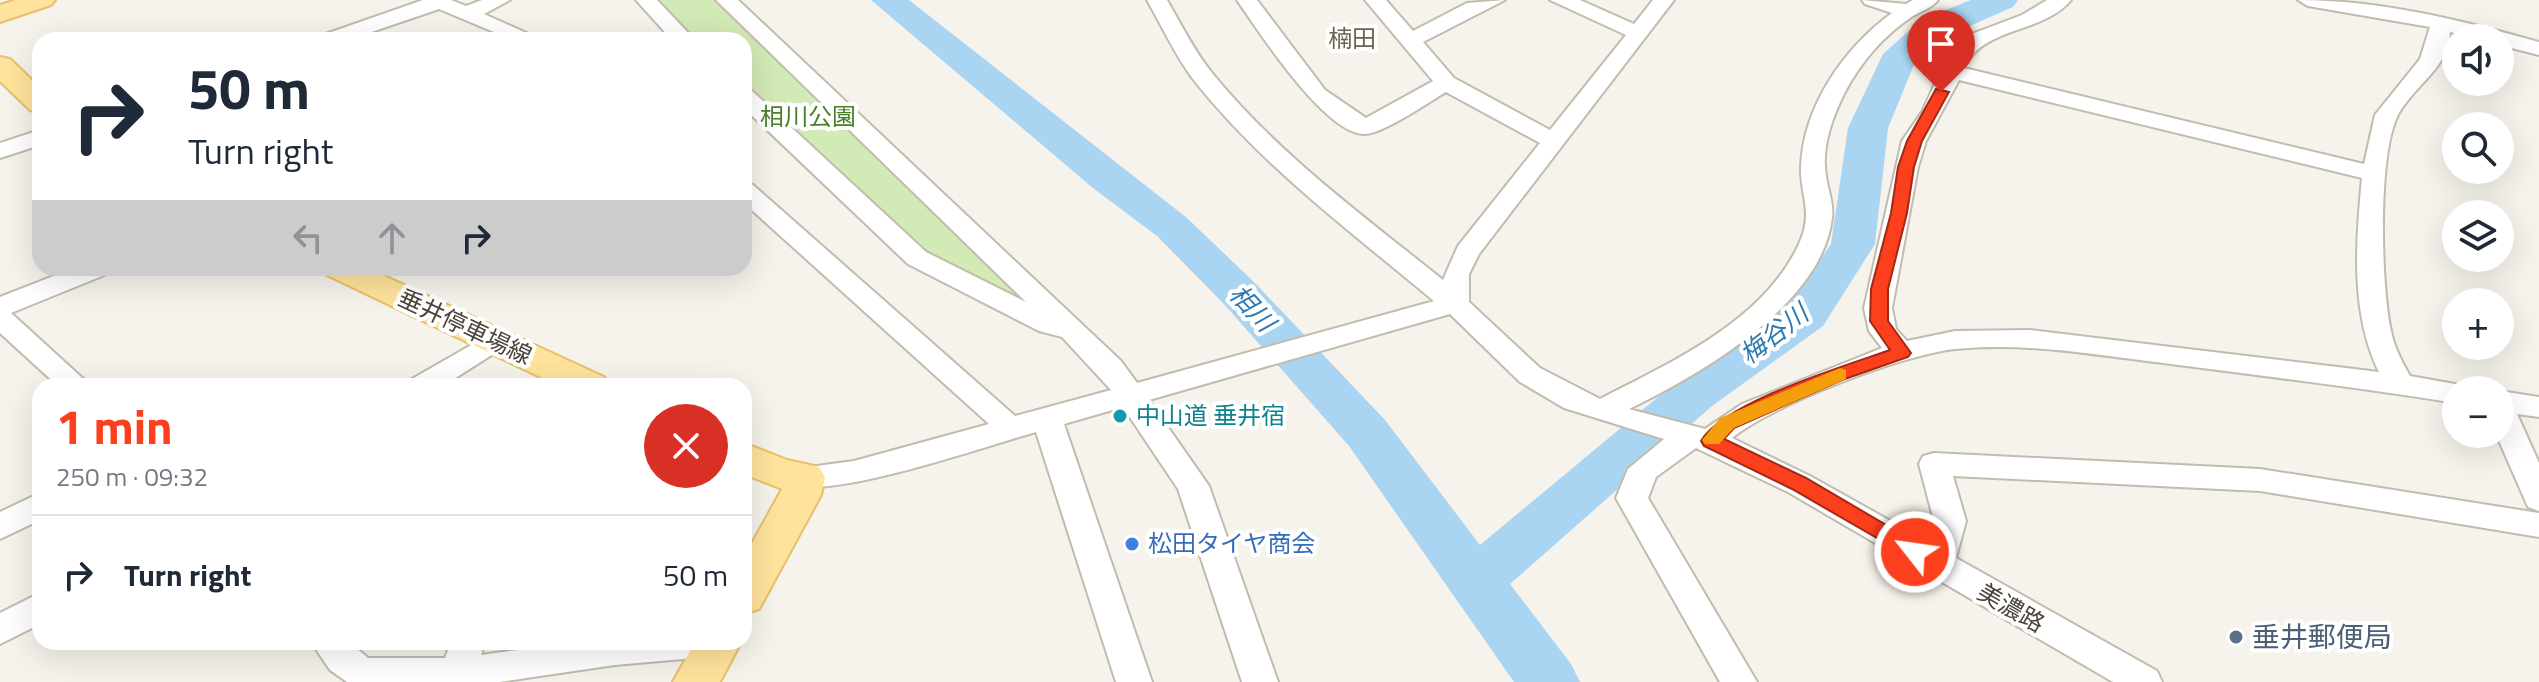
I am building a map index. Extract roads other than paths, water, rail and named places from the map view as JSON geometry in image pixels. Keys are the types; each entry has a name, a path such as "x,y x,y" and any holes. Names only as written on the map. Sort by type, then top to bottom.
{"main road":[{"path":"0,14 42,0"},
{"path":"0,65 32,96"},
{"name":"垂井停車場線","path":"356,276 574,378"},
{"path":"752,461 781,474 805,477 801,495 752,583"},
{"path":"696,682 714,650"}],"street":[{"path":"468,13 500,0"},
{"path":"646,0 676,32"},
{"path":"726,0 1140,394 1193,486 1260,682"},
{"name":"美濃路","path":"1157,0 1200,73 1249,130 1442,308 1530,375 1574,401 1695,436 1799,484 2144,682"},
{"path":"1247,0 1317,95 1365,128 1446,83"},
{"path":"1375,0 1446,83 1552,140"},
{"path":"1409,41 1474,7 1495,0"},
{"path":"1560,0 1593,11 1611,24 1640,33"},
{"path":"805,477 854,472 1442,308 1467,252 1552,140 1592,97 1664,0"},
{"path":"1872,0 1916,5"},
{"path":"1902,353 1879,321 1879,289 1914,141 1933,112 1959,55 1976,39 2029,19 2061,0"},
{"path":"2308,0 2444,24"},
{"path":"350,32 437,1 512,32"},
{"path":"1611,414 1667,380 1750,319 1795,274 1813,241 1820,211 1813,169 1817,135 1830,97 1843,76 1916,5"},
{"path":"2399,384 2377,333 2373,173 2378,131 2387,113 2430,60 2441,33 2440,23"},
{"path":"2514,42 2539,49"},
{"path":"1950,71 2373,173"},
{"path":"752,103 917,258 1049,325 1073,330"},
{"path":"0,151 32,140"},
{"path":"752,197 998,414 1007,427"},
{"path":"0,307 78,276"},
{"path":"0,318 67,378"},
{"path":"1739,682 1632,498 1633,482 1647,467 1695,436 1836,376 1902,353 1954,340 2016,338 2442,391"},
{"path":"435,378 494,341"},
{"path":"2514,403 2539,407"},
{"path":"1047,417 1075,511 1134,682"},
{"path":"2514,441 2539,499"},
{"path":"1938,565 1950,521 1934,464 2260,480 2539,525"},
{"path":"0,527 32,509"},
{"path":"0,630 32,612"},
{"path":"335,650 362,673 462,658 626,650"}],"waterway":[{"name":"相川","path":"888,0 1108,179 1172,227 1239,293 1367,433 1549,682"},
{"name":"梅谷川","path":"1477,580 1694,394 1806,315 1853,244 1868,128 1896,62 1934,28 2001,0"}],"place":[{"name":"中山道 垂井宿","path":"1120,416"},
{"name":"松田タイヤ商会","path":"1132,544"},
{"name":"垂井郵便局","path":"2236,637"}],"district":[{"name":"楠田","path":"1352,39"}],"park label":[{"name":"相川公園","path":"808,117"}]}
